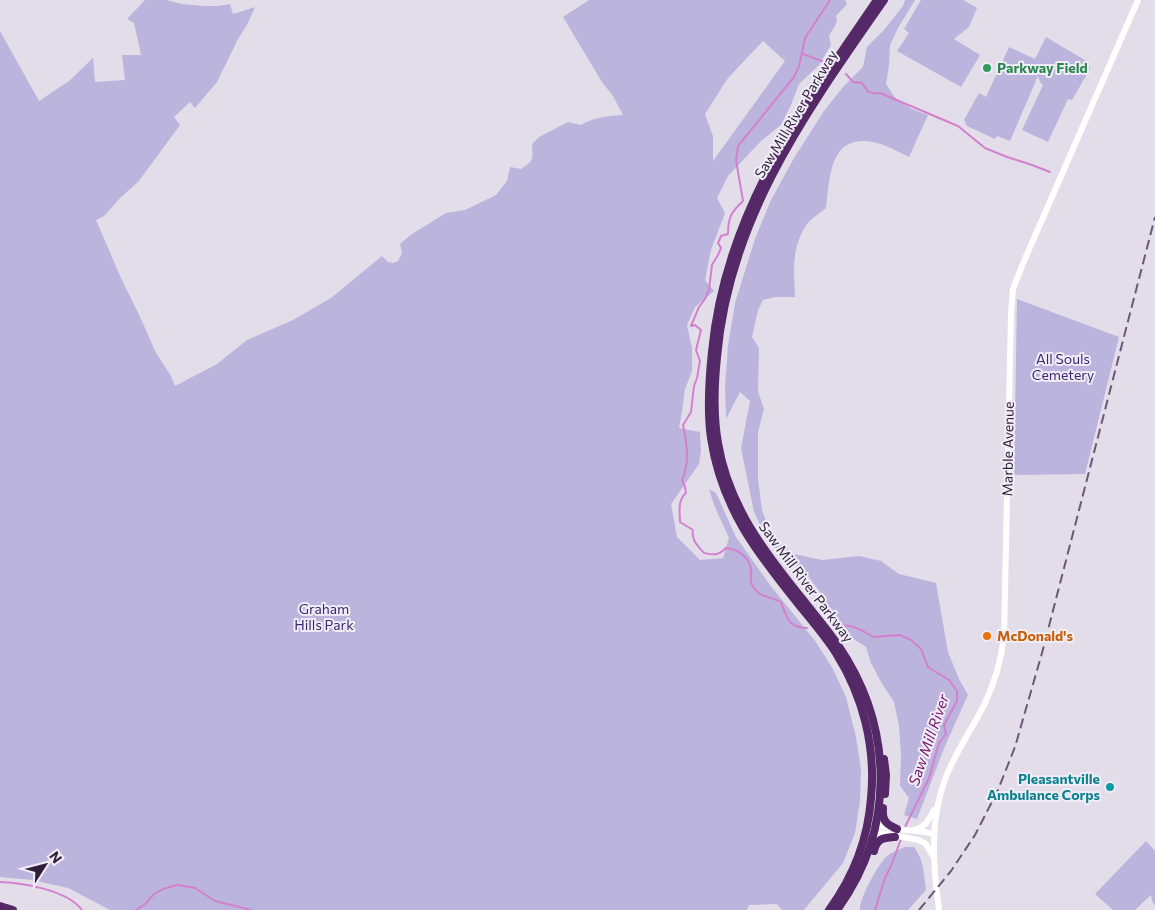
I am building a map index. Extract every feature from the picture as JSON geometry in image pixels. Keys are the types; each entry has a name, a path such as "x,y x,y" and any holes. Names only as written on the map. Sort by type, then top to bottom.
{"highway":[{"name":"Saw Mill River Parkway","path":"829,910 844,888 871,828 871,753 866,725 855,688 847,671 832,647 761,557 732,508 724,490 714,453 709,401 712,345 718,307 733,252 746,217 770,166 799,116 877,0"},
{"name":"Saw Mill River Parkway","path":"837,910 853,886 867,857 871,828 880,790 879,749 873,723 857,678 848,661 832,637 767,554 751,530 734,497 727,479 718,442 715,404 718,347 724,310 738,254 751,219 800,126 884,0"},
{"path":"853,886 861,881 876,843 896,833 887,824 883,816 886,776 885,760 879,749"},
{"path":"0,906 13,910"}],"street":[{"name":"Marble Avenue","path":"939,910 934,857 934,835 938,803 949,769 990,692 1003,646 1013,289 1138,0"},
{"path":"910,834 926,824 938,803"},
{"path":"871,828 896,833 926,832 934,835"},
{"path":"910,834 924,843 934,857"}],"green space":[{"name":"Graham Hills Park","path":"145,0 167,0 181,4 205,6 230,4 233,14 255,7 217,82 195,108 190,102 174,117 180,125 138,182 104,216 96,220 156,353 171,376 175,386 217,364 247,340 293,320 331,298 382,256 388,262 398,261 402,253 400,244 412,234 446,213 465,210 496,195 507,181 510,167 521,169 530,162 532,144 539,137 568,122 581,125 607,116 623,115 563,17 589,0 845,0 847,4 836,16 837,22 829,36 831,45 819,65 799,84 781,125 761,141 728,176 717,198 725,213 711,250 705,280 714,291 695,307 687,325 692,348 692,371 685,389 679,428 700,432 701,451 699,464 671,504 677,537 700,560 723,558 729,538 709,489 716,493 736,537 770,585 816,642 833,669 846,697 856,737 861,769 860,801 855,833 843,863 804,910 782,910 777,904 749,905 747,910 110,910 68,888 32,880 0,877 0,31 39,101 69,81 93,58 95,82 125,80 122,55 141,55 134,23 127,19","holes":["763,41 785,61 713,161 713,136 705,114 728,78"]},
{"path":"905,0 915,0 890,45 886,84 896,99 912,109 928,115 909,157 881,144 861,141 850,143 841,150 835,159 832,170 826,208 807,224 798,242 795,259 795,297 775,297 763,300 758,310 752,337 759,348 758,391 764,409 758,432 758,479 762,510 773,539 794,554 822,560 859,556 881,561 899,574 936,583 948,652 968,695 945,746 917,819 904,815 909,798 900,786 901,755 899,726 894,702 871,663 866,647 839,630 825,610 822,595 808,576 768,542 754,512 741,448 750,401 740,392 726,419 725,386 728,346 735,303 755,239 771,200 794,158 824,111 843,87 863,67 867,47 884,30 903,6"},
{"path":"921,0 963,0 977,8 969,27 954,39 980,55 961,87 897,51 909,33 904,29"},
{"path":"1046,37 1088,62 1090,69 1072,100 1068,99 1048,142 1022,130 1043,85 1038,76 1010,141 997,136 995,139 967,126 964,120 979,93 986,97 1009,47 1035,59"},
{"name":"All Souls Cemetery","path":"1017,299 1119,337 1085,474 1014,475"},
{"path":"1146,841 1155,851 1155,906 1151,895 1135,910 1113,910 1095,894"},
{"path":"905,847 914,847 920,857 926,890 908,910 860,910 866,890 879,866 887,856"}],"waterway":[{"name":"Saw Mill River","path":"807,628 792,624 781,602 756,591 751,583 750,565 742,554 726,548 716,554 704,553 694,540 693,530 680,522 681,500 686,493 682,480 687,460 687,446 683,425 691,412 694,386 700,361 696,350 701,330 695,325 691,326 709,290 712,265 721,248 718,243 721,236 728,234 731,216 743,201 736,160 738,146 794,77 799,66 805,38 830,0"},
{"path":"803,54 824,62"},
{"path":"846,74 853,82 862,83 871,93 880,93 958,126 985,148 1050,172"},
{"name":"Saw Mill River","path":"833,625 851,626 873,637 900,635 911,640 921,649 928,667 949,680 957,691 957,701 944,725 946,734 939,743 929,778 905,827"},
{"name":"Saw Mill River","path":"875,910 885,878 901,839"},
{"name":"Saw Mill River","path":"0,882 33,886 56,893 66,897 82,910"},
{"name":"Saw Mill River","path":"136,910 154,894 177,885 195,888 215,901 251,910"}],"railway":[{"path":"919,910 951,871 975,835 998,790 1015,747 1042,653 1155,217"}],"place":[{"name":"Parkway Field","path":"987,68"},
{"name":"McDonald's","path":"987,636"},
{"name":"Pleasantville Ambulance Corps","path":"1110,787"}]}
